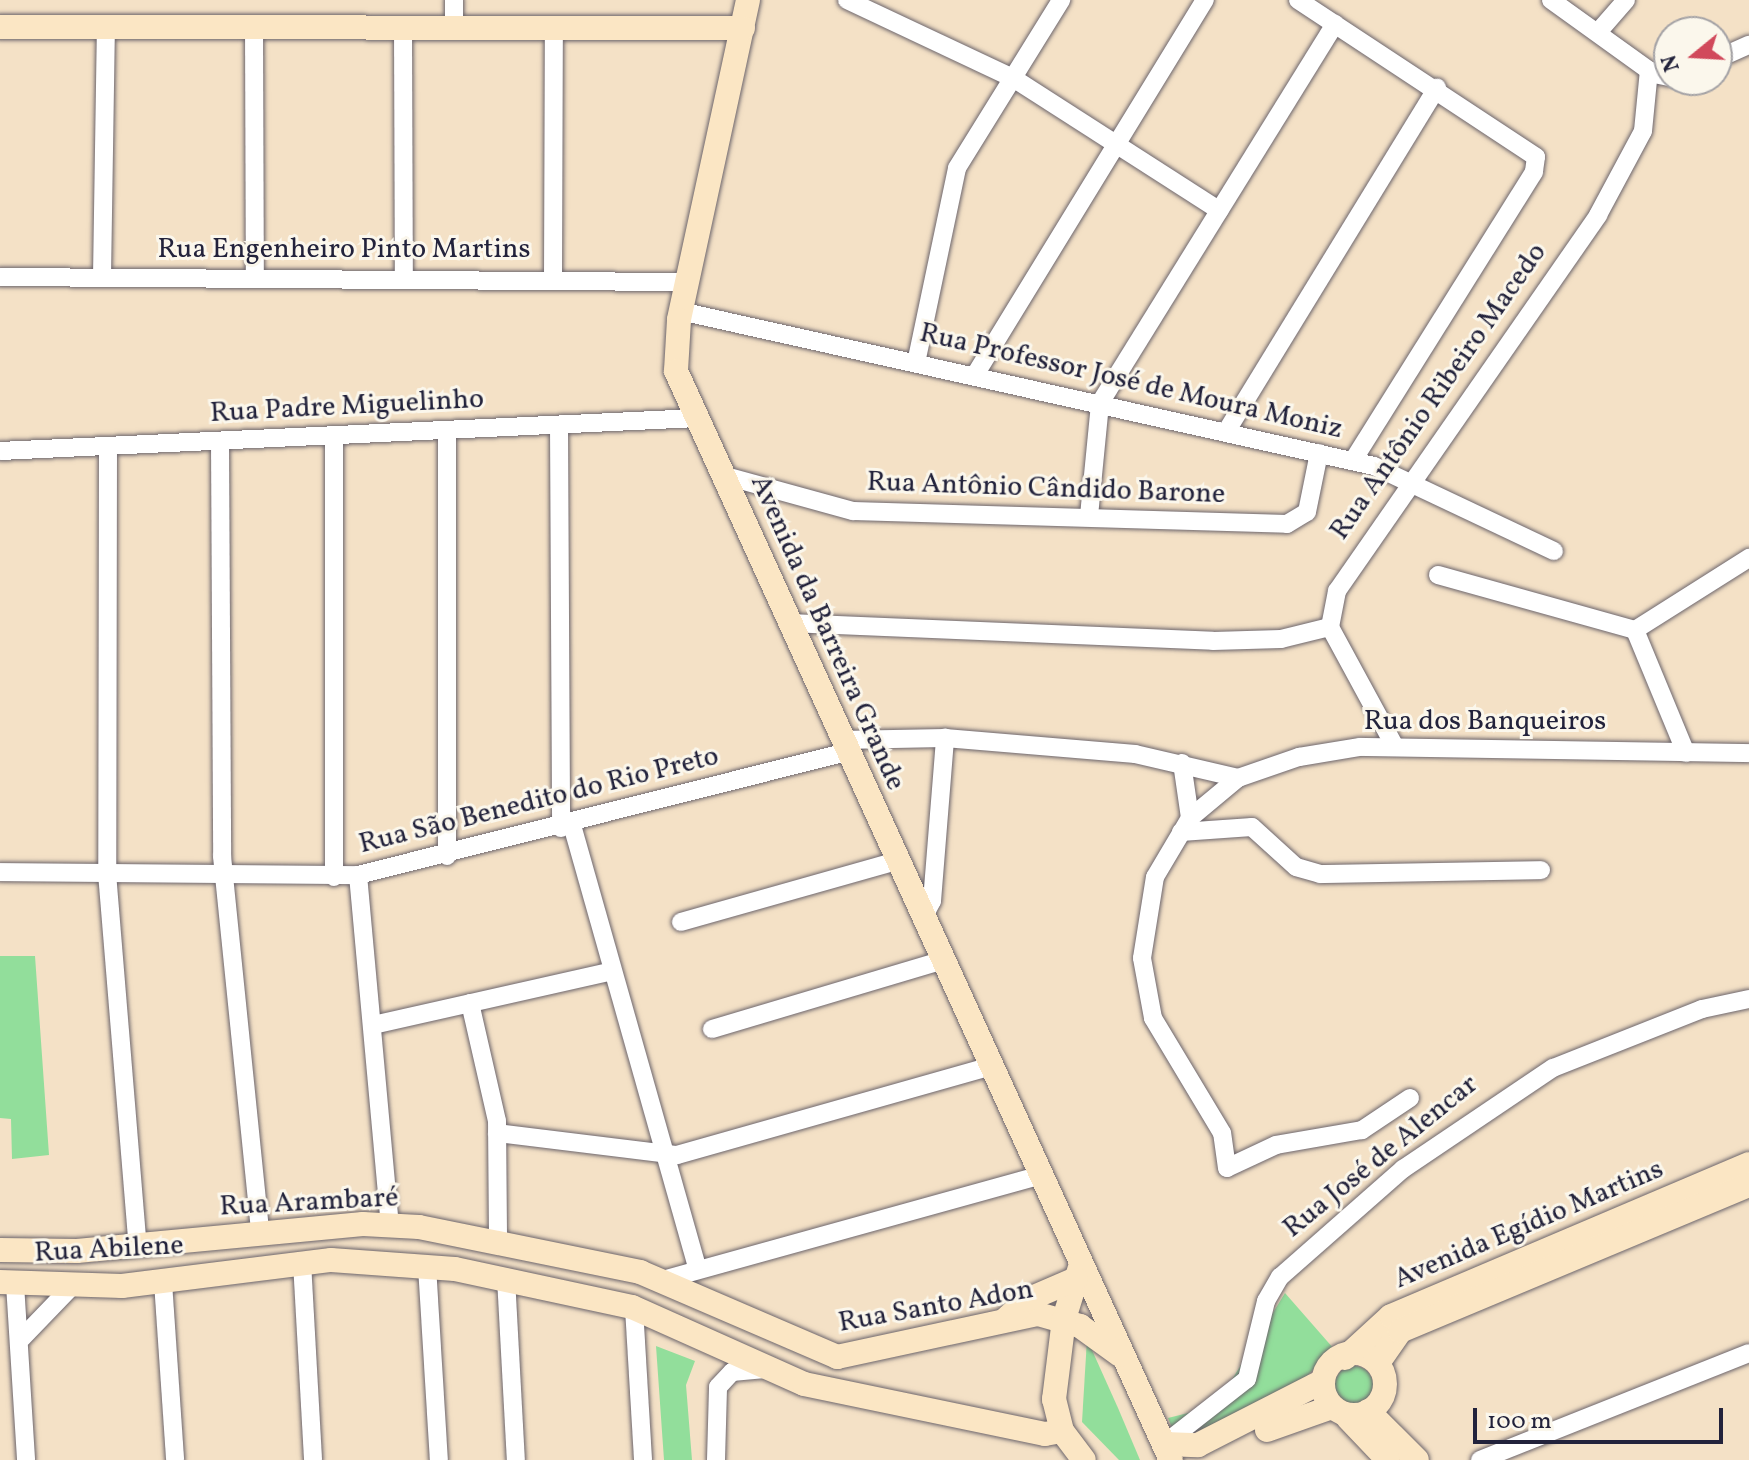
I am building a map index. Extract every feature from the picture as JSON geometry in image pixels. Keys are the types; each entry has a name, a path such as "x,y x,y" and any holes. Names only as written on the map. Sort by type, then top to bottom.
{"main road":[{"name":"Avenida da Barreira Grande","path":"748,0 680,311 676,371 1041,1175 1079,1272 1126,1361 1167,1452"},
{"path":"0,27 743,28"},
{"name":"Avenida Egídio Martins","path":"1345,1358 1391,1316 1749,1164"},
{"name":"Avenida Egídio Martins","path":"1380,1360 1400,1331 1749,1185"},
{"name":"Rua Arambaré","path":"0,1250 138,1247 260,1232 390,1225 498,1239 663,1280 818,1353"},
{"name":"Rua Arambaré","path":"302,1262 427,1266 506,1278 634,1308 765,1369 869,1397 1045,1434 1062,1431"},
{"name":"Rua Abilene","path":"7,1283 73,1285 163,1282 302,1262"},
{"path":"1006,1319 1027,1300 1079,1272"},
{"path":"1079,1272 1064,1319 1054,1380 1062,1431 1084,1460"},
{"name":"Rua Santo Adon","path":"818,1353 854,1357 1006,1319 1064,1319"},
{"path":"1064,1319 1126,1361"},
{"path":"1167,1452 1198,1445 1323,1381 1345,1358 1365,1352 1380,1360 1381,1390 1349,1412 1203,1460"},
{"path":"1323,1381 1388,1460"},
{"path":"1349,1412 1417,1460"}],"street":[{"path":"454,0 454,28"},
{"path":"847,0 1013,78 1219,210"},
{"path":"916,363 950,184 1061,0"},
{"path":"975,375 1205,0"},
{"path":"1298,0 1532,149 1534,172 1353,461"},
{"path":"1551,0 1653,71"},
{"path":"1599,31 1626,0"},
{"path":"1089,516 1100,403 1335,24"},
{"path":"102,277 106,27"},
{"path":"254,27 255,279"},
{"path":"403,28 404,279"},
{"path":"553,280 554,28"},
{"name":"Rua Antônio Ribeiro Macedo","path":"1330,627 1352,562 1631,161 1643,131 1649,70"},
{"path":"1226,432 1437,88"},
{"name":"Rua Engenheiro Pinto Martins","path":"0,277 687,282"},
{"name":"Rua Professor José de Moura Moniz","path":"680,311 1353,461 1412,479 1554,551"},
{"name":"Rua Padre Miguelinho","path":"0,451 696,418"},
{"path":"559,425 566,827 612,971 698,1270"},
{"path":"447,430 447,856"},
{"path":"334,435 334,877"},
{"path":"220,441 225,875 260,1232"},
{"path":"108,446 107,873 138,1247"},
{"name":"Rua Antônio Cândido Barone","path":"722,475 830,508 1299,522 1319,453"},
{"path":"1438,575 1635,630 1749,558"},
{"path":"789,623 1213,641 1330,627 1394,745"},
{"path":"1635,630 1686,753"},
{"path":"924,916 932,901 945,738"},
{"name":"Rua São Benedito do Rio Preto","path":"0,872 358,875 566,827 844,746 945,738 1182,763 1238,778"},
{"name":"Rua dos Banqueiros","path":"1410,1098 1348,1135 1276,1145 1227,1168 1222,1133 1163,1041 1146,987 1147,909 1186,825 1238,778 1299,757 1394,745 1749,753"},
{"path":"1182,763 1186,825 1252,827 1296,867 1320,874 1541,870"},
{"path":"681,922 897,861"},
{"path":"358,875 390,1225"},
{"path":"712,1029 944,960"},
{"path":"373,1025 612,971"},
{"name":"Rua José de Alencar","path":"1167,1452 1247,1379 1266,1301 1280,1277 1403,1169 1553,1068 1718,1005 1749,999"},
{"path":"470,1003 497,1133 498,1239"},
{"path":"497,1133 665,1154 991,1066"},
{"name":"Rua Arambaré","path":"663,1280 1041,1175"},
{"path":"302,1262 313,1460"},
{"path":"427,1266 439,1460"},
{"path":"506,1278 516,1460"},
{"path":"163,1282 175,1460"},
{"path":"7,1283 22,1338 26,1460"},
{"path":"22,1338 73,1285"},
{"path":"634,1308 643,1460"},
{"path":"1480,1460 1749,1353"},
{"path":"716,1460 718,1387 732,1372 765,1369"}],"green space":[{"path":"0,956 35,956 49,1155 12,1159 11,1119 0,1118"},
{"path":"1285,1293 1334,1349 1305,1378 1199,1435 1175,1435 1168,1418 1196,1411 1228,1386"},
{"path":"1087,1339 1140,1460 1119,1460 1082,1422"},
{"path":"656,1346 695,1361 686,1385 692,1460 664,1460"},
{"path":"1354,1366 1368,1371 1373,1385 1368,1399 1354,1404 1340,1399 1335,1385 1340,1371"}]}
